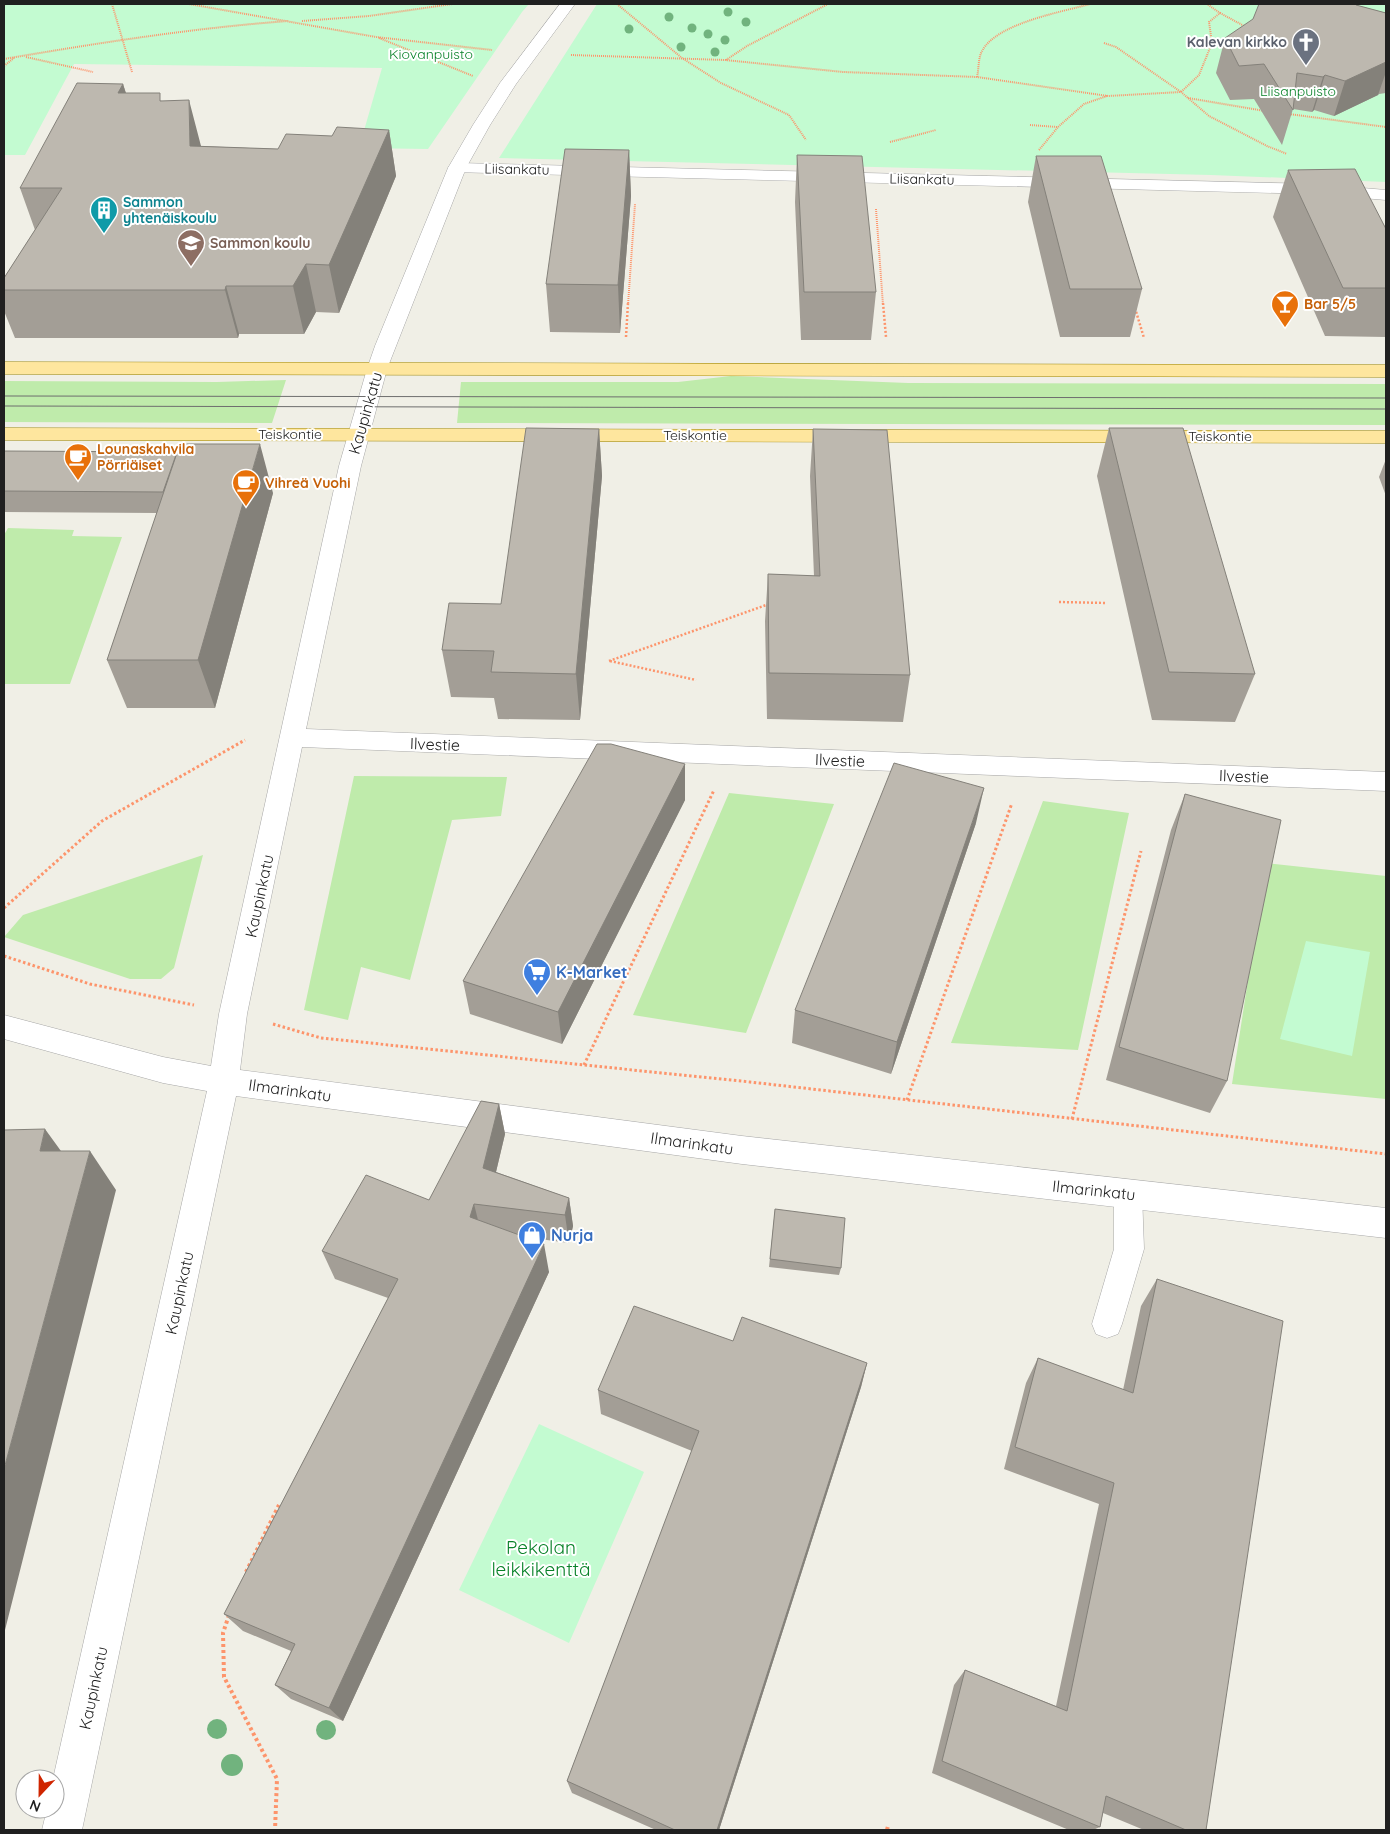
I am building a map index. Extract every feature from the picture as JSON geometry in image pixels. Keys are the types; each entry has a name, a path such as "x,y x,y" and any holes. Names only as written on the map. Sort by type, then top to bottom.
{"main road":[{"path":"4,368 1386,371"},
{"name":"Teiskontie","path":"4,434 1386,437"}],"street":[{"name":"Kaupinkatu","path":"62,1830 224,1081 233,1014 358,434 385,346 457,168 473,138 530,53 568,4"},
{"name":"Liisankatu","path":"457,168 1316,189 1386,195"},
{"name":"Ilvestie","path":"293,738 1386,782"},
{"name":"Ilmarinkatu","path":"4,1028 163,1070 224,1081 742,1150 1386,1223"}],"lane":[{"path":"1107,1324 1129,1249 1128,1194"}],"path":[{"path":"112,4 132,72"},
{"path":"189,4 295,21 376,37 530,53 726,60 843,72 977,77 1108,96 1181,92 1199,75 1212,42 1210,22 1220,13"},
{"path":"4,59 122,40 246,24 369,16 452,4"},
{"path":"617,4 682,58 721,83 789,115 806,140"},
{"path":"726,60 747,46 828,4"},
{"path":"977,77 982,50 989,41 1002,33 1036,20 1090,4"},
{"path":"1207,4 1248,28"},
{"path":"376,37 394,46 473,76"},
{"path":"1104,42 1116,48 1181,92 1209,116 1267,146 1293,156"},
{"path":"23,56 93,72"},
{"path":"4,66 14,58"},
{"path":"1014,182 1058,127 1084,104 1108,96"},
{"path":"1187,98 1265,111"},
{"path":"1284,113 1386,127"},
{"path":"1030,125 1058,127"},
{"path":"890,142 936,130"},
{"path":"875,200 886,338"},
{"path":"626,338 636,203"},
{"path":"1133,301 1144,339"},
{"path":"696,680 609,661 775,602"},
{"path":"1059,602 1107,602"},
{"path":"4,908 102,821 245,740"},
{"path":"584,1065 730,756"},
{"path":"908,1100 1025,767"},
{"path":"1072,1119 1141,851"},
{"path":"4,956 90,984 177,1001"},
{"path":"321,1038 908,1100 1386,1154"},
{"path":"244,1576 279,1505"},
{"path":"231,1609 222,1633 224,1677 276,1779 275,1830"}],"green space":[{"name":"Kiovanpuisto","path":"4,4 529,4 428,149 359,148 382,68 74,64 25,155 4,155"},
{"name":"Liisanpuisto","path":"597,4 1386,4 1386,182 1211,175 499,158"},
{"path":"731,376 908,383 1386,384 1386,425 457,423 461,382 678,382"},
{"path":"286,380 272,423 4,422 4,381 217,382"},
{"path":"8,528 74,530 72,536 122,537 70,684 4,684 4,535"},
{"path":"354,776 507,777 501,816 452,820 410,980 361,967 348,1020 304,1010"},
{"path":"729,793 834,804 746,1033 633,1015"},
{"path":"1043,801 1129,813 1078,1050 951,1043"},
{"path":"203,855 174,968 161,979 130,979 4,937 23,915"},
{"path":"1266,863 1386,876 1386,1099 1232,1084"},
{"path":"1306,941 1370,952 1352,1056 1280,1039"},
{"name":"Pekolan leikkikenttä","path":"539,1424 644,1472 569,1643 459,1590"}],"building":[{"path":"1259,4 1356,4 1386,13 1386,62 1345,81 1325,75 1323,77 1297,73 1293,110 1264,64 1239,66 1225,38 1253,19"},
{"path":"77,83 123,84 118,93 160,93 160,101 189,100 190,146 278,149 286,134 332,136 337,127 389,130 329,265 306,264 293,286 226,286 225,290 4,290 4,278 62,188 20,188"},
{"path":"565,149 629,150 618,285 546,284"},
{"path":"797,155 862,156 876,292 804,292"},
{"path":"1036,156 1101,156 1142,289 1070,289"},
{"path":"1355,169 1386,229 1386,288 1343,288 1288,170"},
{"path":"526,428 599,429 576,674 491,672 494,651 442,650 449,603 501,604"},
{"path":"1109,428 1183,428 1255,674 1169,672"},
{"path":"813,429 887,430 910,675 769,673 768,574 820,576"},
{"path":"180,444 260,444 198,660 107,660"},
{"path":"4,451 177,452 163,492 4,491"},
{"path":"597,744 611,744 685,764 558,1012 463,981"},
{"path":"894,763 984,788 897,1042 795,1010"},
{"path":"1185,794 1281,820 1227,1081 1119,1047"},
{"path":"481,1101 499,1104 483,1168 569,1198 565,1215 474,1204 470,1217 544,1244 329,1708 275,1685 295,1644 224,1614 398,1279 322,1251 366,1175 429,1200"},
{"path":"45,1129 40,1151 90,1151 4,1469 4,1130"},
{"path":"775,1209 845,1218 841,1268 770,1259"},
{"path":"1157,1279 1283,1321 1206,1830 1186,1830 1106,1796 1100,1827 942,1761 965,1670 1067,1711 1114,1483 1015,1447 1038,1358 1133,1393"},
{"path":"634,1306 733,1341 742,1317 867,1363 717,1830 675,1830 567,1781 699,1431 598,1390"}],"tram line":[{"path":"4,396 1386,398"},
{"path":"4,406 1386,409"}],"place":[{"name":"Kalevan kirkko","path":"1306,66"},
{"name":"Sammon yhtenäiskoulu","path":"104,234"},
{"name":"Sammon koulu","path":"191,267"},
{"name":"Bar 5/5","path":"1285,328"},
{"name":"Lounaskahvila Pörriäiset","path":"78,481"},
{"name":"Vihreä Vuohi","path":"246,507"},
{"name":"K-Market","path":"537,996"},
{"name":"Nurja","path":"532,1259"}]}
